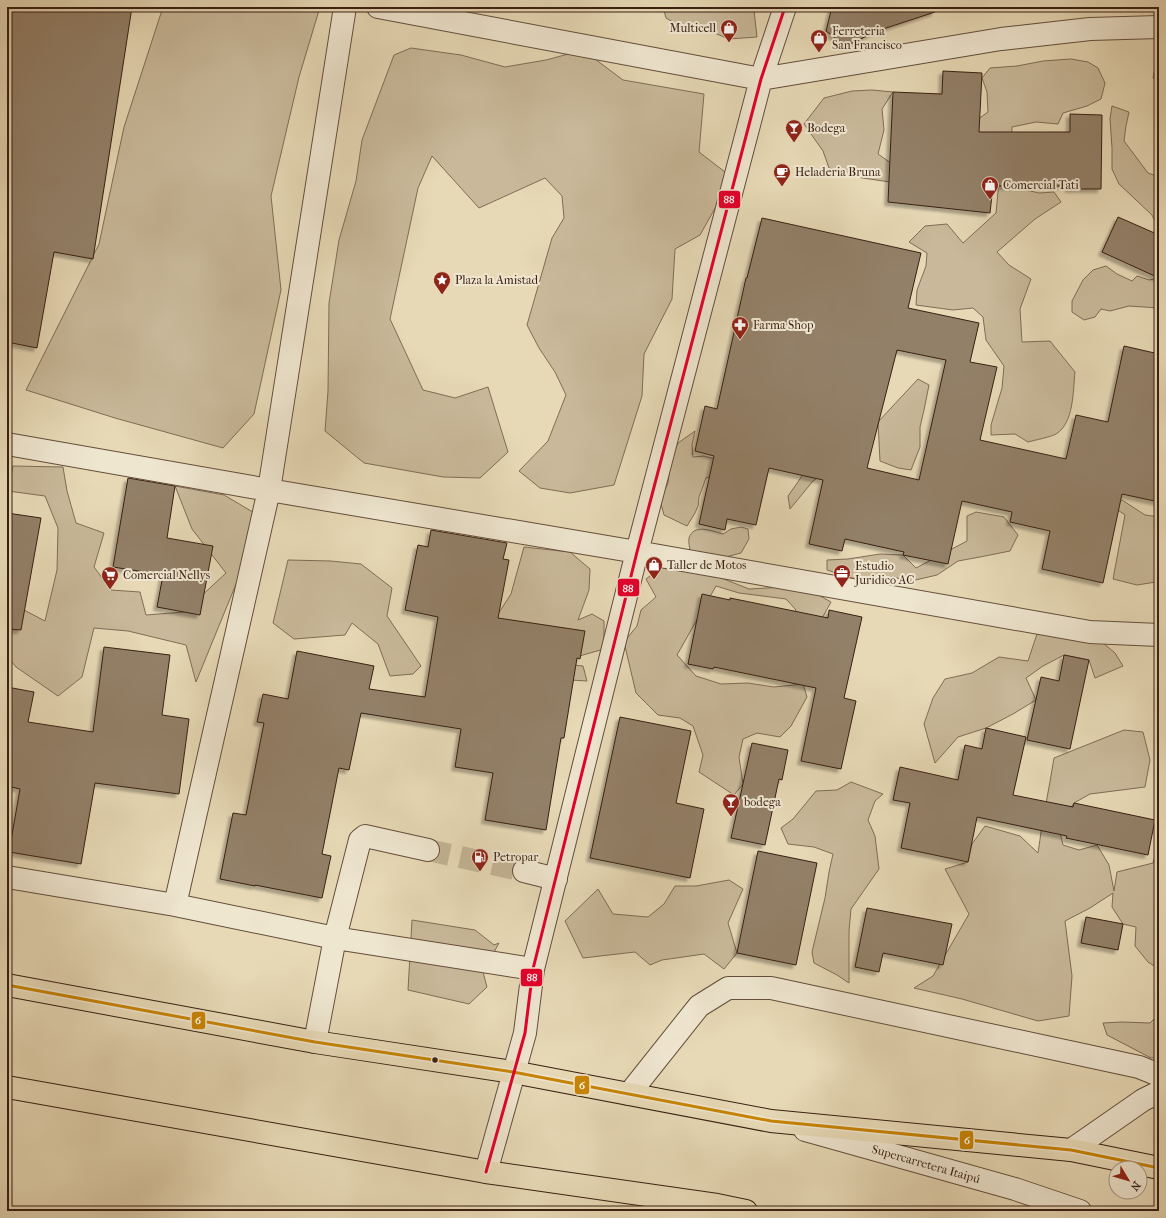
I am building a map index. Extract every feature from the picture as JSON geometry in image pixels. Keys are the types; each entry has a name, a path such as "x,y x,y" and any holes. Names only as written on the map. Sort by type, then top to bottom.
{"highway":[{"path":"7,985 315,1042 513,1072 771,1121 1071,1150 1159,1168"},
{"path":"7,1087 486,1172 716,1205 746,1211"}],"street":[{"path":"175,905 269,490 345,7"},
{"path":"378,7 760,79 1001,39 1090,30 1159,27"},
{"path":"486,1172 525,1033 534,970 637,552 760,79 785,7"},
{"path":"7,444 637,552 1090,632 1159,635"},
{"path":"315,1042 335,938 360,840 365,836 428,850"},
{"path":"524,871 556,879"},
{"path":"7,877 175,905 335,938 534,970"},
{"path":"629,1094 699,1006 728,988 770,988 1139,1067 1159,1075"},
{"path":"1071,1150 1143,1100 1159,1092"},
{"name":"Supercarretera Itaipú","path":"771,1121 1015,1188 1080,1211"}],"shaded area":[{"path":"163,7 320,7 299,77 271,196 281,290 254,414 223,448 115,418 26,390 99,244 124,127"},
{"path":"663,7 755,7 757,37 729,39 712,32 688,31 666,18"},
{"path":"1050,7 1115,7 1089,11"},
{"path":"411,48 461,55 505,67 546,60 583,50 623,80 704,94 699,152 729,175 718,203 700,235 675,249 672,299 644,354 642,396 614,485 570,493 540,488 519,471 548,441 566,395 555,372 539,348 527,325 552,238 564,218 562,196 545,178 479,208 432,156 418,188 390,319 423,390 455,398 488,387 508,452 480,478 443,477 364,463 325,431 328,391 329,303 339,240 356,181 362,140 394,55"},
{"path":"1158,52 1159,79 1153,78"},
{"path":"1071,59 1088,62 1098,68 1105,83 1101,99 1087,106 1063,113 1058,124 1036,122 1012,127 1011,150 994,152 962,121 977,120 988,112 987,92 982,78 990,68"},
{"path":"872,90 893,92 882,109 884,130 878,154 895,166 890,182 856,177 829,168 823,151 804,124 824,98 852,91"},
{"path":"1112,106 1129,112 1124,141 1148,173 1159,177 1159,227 1157,226 1152,215 1119,184 1112,169 1110,119"},
{"path":"1012,174 1014,187 1039,193 1054,192 1061,202 1035,219 997,252 1009,265 1031,279 1020,309 1022,342 1050,341 1075,372 1072,406 1062,429 1054,435 1028,442 1015,434 991,435 991,425 1002,388 1004,366 986,340 983,317 973,308 953,310 916,305 917,290 926,266 927,253 909,242 925,226 947,224 963,243 996,213 999,177"},
{"path":"1106,266 1117,274 1132,281 1137,276 1149,280 1159,278 1159,308 1129,306 1110,311 1101,309 1095,317 1084,320 1072,312 1072,301 1083,280 1093,270"},
{"path":"918,379 929,385 920,427 920,447 911,470 898,468 880,461 878,422"},
{"path":"695,431 692,445 693,457 704,456 715,459 716,475 706,478 699,497 698,506 687,526 664,515 660,500 668,483 671,459 678,443"},
{"path":"836,465 813,481 790,509 788,496 806,469"},
{"path":"13,466 63,467 67,491 76,523 104,533 94,567 111,590 140,592 146,615 184,612 226,573 192,529 175,486 224,495 263,518 196,682 186,645 128,631 94,628 82,677 58,696 16,667 7,656 7,619 24,610 45,621 57,570 58,528 45,496 8,491"},
{"path":"1122,500 1145,515 1159,517 1159,580 1156,582 1137,585 1113,579 1125,515 1108,503"},
{"path":"976,512 1004,517 1018,535 1010,551 958,561 937,575 907,582 894,577 858,580 827,570 827,560 848,559 880,554 903,555 916,568 967,541 967,516"},
{"path":"741,527 748,529 749,539 741,553 726,557 690,551 689,538 691,533 699,529 723,534 731,529"},
{"path":"524,547 570,552 590,569 589,590 578,620 592,614 604,621 604,649 555,663 583,666 587,681 504,676 488,650 498,614 511,594"},
{"path":"288,560 331,561 361,564 392,588 387,616 421,666 413,674 390,676 378,644 352,623 345,635 294,639 273,623"},
{"path":"662,567 704,571 749,589 785,587 813,592 831,602 820,622 782,629 796,610 786,599 739,593 716,586 677,655 696,676 721,684 748,683 774,687 803,684 807,697 791,726 780,737 757,733 743,739 739,757 743,784 734,795 699,772 703,755 693,726 680,718 658,715 636,693 624,642 637,626 641,610 656,597 646,579"},
{"path":"1090,632 1115,653 1123,666 1095,678 1089,660 1064,655 1043,666 1026,678 1036,700 986,728 958,737 935,763 924,724 933,698 945,679 972,673 999,657 1028,661 1037,634"},
{"path":"1124,730 1143,732 1150,760 1145,787 1090,794 1074,803 1059,828 1063,845 1079,850 1097,845 1109,865 1114,891 1117,872 1153,863 1159,841 1159,969 1148,962 1135,946 1136,927 1123,924 1112,907 1113,893 1090,908 1065,921 1072,976 1069,1016 1038,1021 962,999 914,988 933,976 969,914 945,869 968,862 972,844 985,826 1020,836 1038,853 1054,758"},
{"path":"851,782 883,794 875,801 868,820 875,836 879,869 851,909 849,931 849,983 814,963 812,952 825,898 833,854 814,847 788,844 781,828 793,819 816,791 837,790"},
{"path":"729,880 743,889 728,923 737,953 724,969 704,954 662,960 650,965 635,952 583,958 565,921 598,889 613,914 648,917 664,904 675,886 696,886"},
{"path":"412,920 475,930 494,945 499,943 483,972 487,987 469,1004 408,990"},
{"path":"1159,1014 1159,1057 1151,1058 1107,1035 1103,1023 1150,1023"}],"building":[{"path":"7,7 132,7 93,259 54,252 37,348 7,342"},
{"path":"832,7 934,7 935,12 877,31 846,46 826,31"},
{"path":"943,71 982,73 979,132 1070,132 1070,114 1102,115 1101,189 1069,189 1069,186 993,186 990,213 888,202 893,92 942,94"},
{"path":"1118,217 1159,235 1159,278 1102,252"},
{"path":"762,218 921,253 908,308 979,323 970,362 997,367 980,440 1066,459 1076,415 1108,422 1124,346 1159,354 1159,502 1122,494 1103,583 1042,569 1050,531 1010,522 1012,512 962,501 948,564 903,555 904,552 845,539 842,551 809,544 823,480 769,468 756,525 727,519 725,530 699,524 714,456 695,451 705,406 717,409","holes":["897,350 946,360 919,480 867,468"]},
{"path":"128,478 175,486 167,538 213,546 200,615 157,607 163,575 113,567"},
{"path":"7,513 41,518 21,630 7,629"},
{"path":"431,530 507,543 503,559 509,560 498,618 585,631 580,659 577,658 564,738 561,738 546,830 485,820 493,773 455,767 461,729 361,713 349,770 339,768 322,854 331,856 322,898 220,879 233,813 246,815 264,723 257,722 263,694 288,699 297,651 374,666 369,689 425,697 438,617 405,610 418,545 428,547"},
{"path":"702,594 730,600 730,598 828,618 829,610 862,617 844,698 856,701 841,769 801,761 816,688 714,667 713,669 688,664"},
{"path":"104,647 170,655 162,715 189,719 179,794 95,783 81,864 9,852 20,789 7,786 7,687 34,692 28,722 93,732"},
{"path":"1064,655 1089,660 1070,749 1027,740 1041,677 1059,681"},
{"path":"620,717 691,731 676,803 704,809 690,878 590,858"},
{"path":"986,728 1026,737 1013,795 1073,807 1074,803 1155,820 1148,855 977,817 968,862 901,848 910,803 893,800 900,767 958,780 965,745 982,749"},
{"path":"752,743 788,750 782,780 779,779 765,845 731,838"},
{"path":"758,851 817,863 796,965 737,953"},
{"path":"867,908 952,924 943,965 883,953 879,972 855,967"},
{"path":"1086,917 1123,924 1118,950 1081,943"}],"tunnel":[{"path":"428,850 524,871"}],"transit line":[{"name":"88","path":"486,1172 525,1033 533,969 637,552 761,79 785,7"},
{"name":"6","path":"7,985 315,1042 513,1072 771,1121 1071,1150 1159,1168"}],"place":[{"name":"Multicell","path":"729,43"},
{"name":"Ferreteria San Francisco","path":"819,53"},
{"name":"Bodega","path":"794,143"},
{"name":"Heladeria Bruna","path":"782,187"},
{"name":"Comercial Tati","path":"990,200"},
{"name":"Plaza la Amistad","path":"442,295"},
{"name":"Farma Shop","path":"740,340"},
{"name":"Taller de Motos","path":"654,580"},
{"name":"Estudio Juridico AC","path":"842,588"},
{"name":"Comercial Nellys","path":"110,590"},
{"name":"bodega","path":"731,817"},
{"name":"Petropar","path":"480,872"}]}
